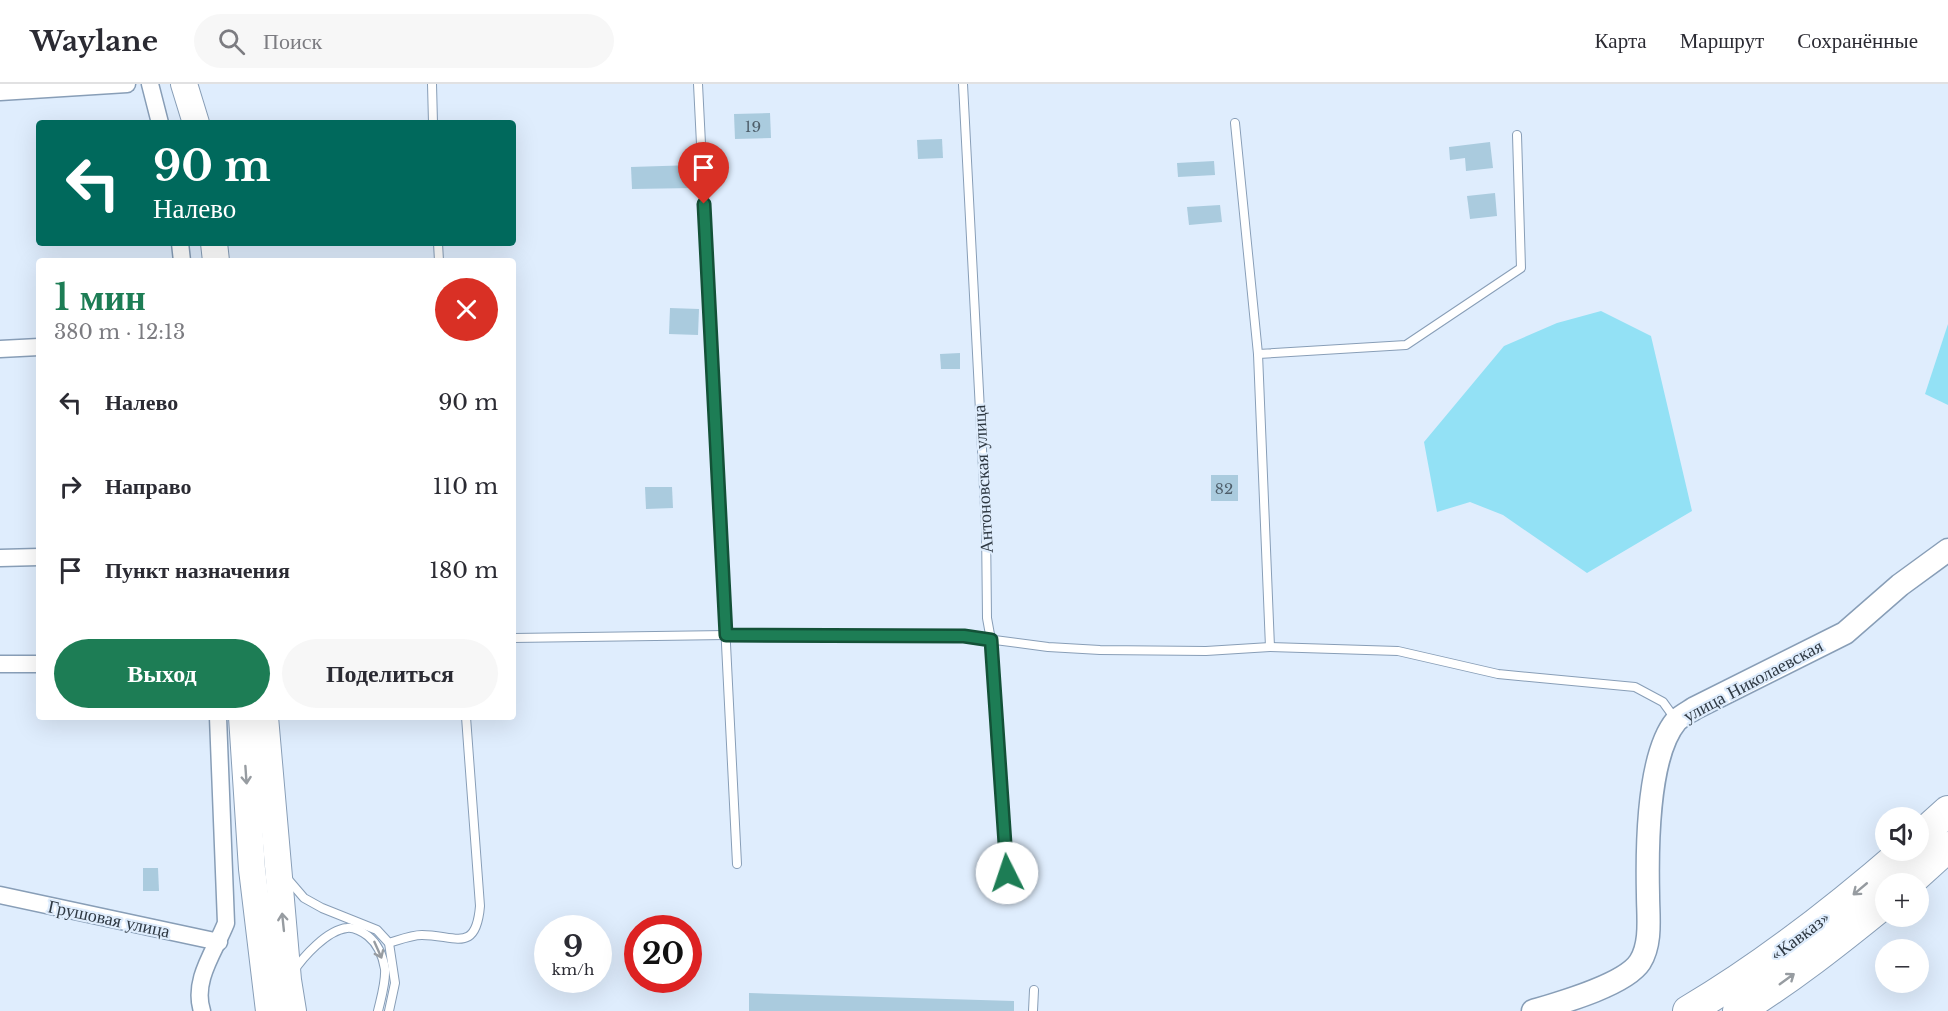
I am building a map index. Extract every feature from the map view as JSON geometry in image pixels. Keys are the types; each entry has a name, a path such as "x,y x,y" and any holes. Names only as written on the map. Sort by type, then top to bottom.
{"highway":[{"path":"1929,828 1948,811"},
{"path":"1919,873 1948,847"},
{"name":"«Кавказ»","path":"1688,1011 1757,968 1812,928 1892,861"},
{"name":"«Кавказ»","path":"1738,1011 1780,983 1875,911"}],"main road":[{"path":"184,84 195,120"},
{"path":"242,720 252,869 269,1011"},
{"path":"265,720 289,1011"},
{"path":"252,869 249,922 255,1011"},
{"path":"288,980 294,1011"}],"street":[{"path":"0,92 127,84"},
{"path":"150,84 159,120"},
{"path":"0,349 36,347"},
{"name":"улица Николаевская","path":"1533,1011 1603,987 1623,977 1640,963 1648,944 1647,864 1653,787 1659,757 1677,721 1695,708 1845,633 1900,585 1948,550"},
{"path":"0,558 36,557"},
{"path":"0,664 36,664"},
{"path":"202,1011 199,1001 201,977 226,923 218,720"},
{"name":"Грушовая улица","path":"0,895 219,942"}],"lane":[{"path":"432,84 433,120"},
{"path":"698,84 737,864"},
{"name":"Антоновская улица","path":"963,84 986,526 987,618 991,640 1007,873"},
{"path":"1235,123 1258,354 1270,647"},
{"path":"1258,354 1406,345 1521,268 1516,135"},
{"path":"516,638 726,635 964,636 1048,647 1100,650 1206,651 1270,647 1398,651 1498,674 1635,687 1662,702 1677,721"},
{"path":"389,943 420,935 462,939 472,934 479,923 480,906 466,720"},
{"path":"277,865 304,898 322,908 378,930 389,943 395,983 389,1011"},
{"path":"288,980 302,958 333,933 347,928 362,932 374,941 381,953 385,970 378,1011"},
{"path":"1033,1011 1034,990"}],"water":[{"path":"1601,311 1651,336 1692,511 1587,573 1503,515 1470,502 1437,512 1424,442 1504,346 1557,323"},
{"path":"1948,324 1948,405 1925,394"}],"building":[{"path":"770,113 771,138 735,139 734,114"},
{"path":"942,139 943,158 918,159 917,140"},
{"path":"1490,142 1493,168 1466,171 1465,158 1450,160 1449,147"},
{"path":"1214,161 1215,175 1178,177 1177,163"},
{"path":"694,165 694,188 632,189 631,167"},
{"path":"1495,193 1497,216 1470,219 1467,196"},
{"path":"1220,205 1222,222 1189,225 1187,207"},
{"path":"670,308 699,309 698,335 669,334"},
{"path":"960,353 960,369 941,369 940,354"},
{"path":"1211,475 1238,475 1238,501 1211,501"},
{"path":"645,487 672,487 673,508 646,509"},
{"path":"143,868 158,868 159,891 143,891"},
{"path":"749,993 1014,1001 1014,1011 749,1011"}],"route":[{"path":"704,204 726,635 964,636 991,640 1007,873"}]}
